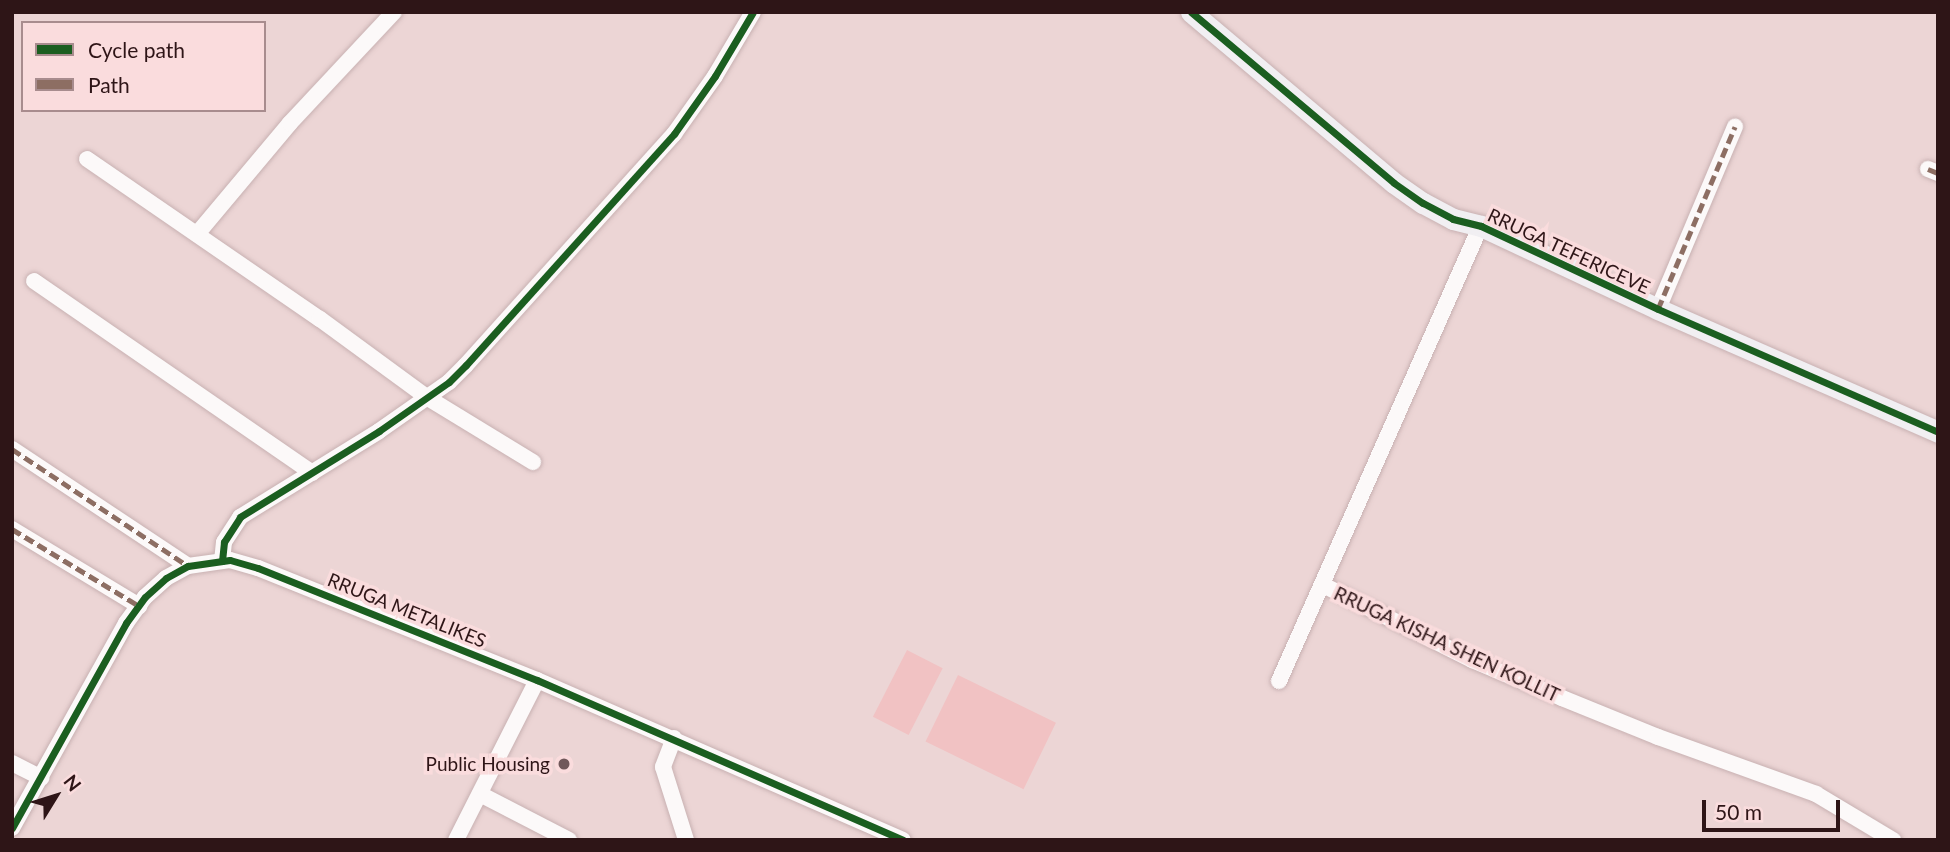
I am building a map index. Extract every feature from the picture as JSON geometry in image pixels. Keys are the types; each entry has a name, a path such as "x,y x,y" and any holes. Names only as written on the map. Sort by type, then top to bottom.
{"street":[{"path":"197,234 290,123 394,12"},
{"path":"222,561 224,542 240,517 428,398 466,365 674,134 715,76 753,12"},
{"name":"RRUGA TEFERICEVE","path":"1191,12 1394,183 1453,219 1481,226 1658,309 1938,432"},
{"path":"1658,309 1735,127"},
{"path":"87,159 428,398 533,463"},
{"name":"RRUGA KISHA SHEN KOLLIT","path":"1481,226 1322,586 1460,654 1562,698 1658,737 1816,794 1893,840"},
{"path":"34,281 312,472"},
{"path":"12,449 188,566"},
{"path":"12,529 139,606"},
{"name":"RRUGA METALIKES","path":"12,828 126,623 139,606 166,578 188,566 222,561 258,568 537,680 903,840"},
{"path":"1279,681 1322,586"},
{"path":"456,840 537,680"},
{"path":"674,738 663,767 686,840"},
{"path":"12,763 41,778"},
{"path":"480,793 569,840"}],"shaded area":[{"path":"907,650 943,668 909,735 873,717"},
{"path":"958,675 1056,723 1024,789 926,742"}],"marked path":[{"path":"1658,309 1735,127"},
{"path":"1928,169 1938,173"},
{"path":"12,449 188,566"},
{"path":"12,529 139,606"}],"cycle path":[{"path":"222,561 224,542 240,517 379,431 449,382 466,365 674,134 715,76 753,12"},
{"path":"1191,12 1394,183 1423,203 1453,219 1481,226 1658,309 1938,432"},
{"path":"12,828 126,623 145,597 166,578 188,566 230,560 258,568 537,680 903,840"}],"place":[{"name":"Public Housing","path":"564,764"}]}
